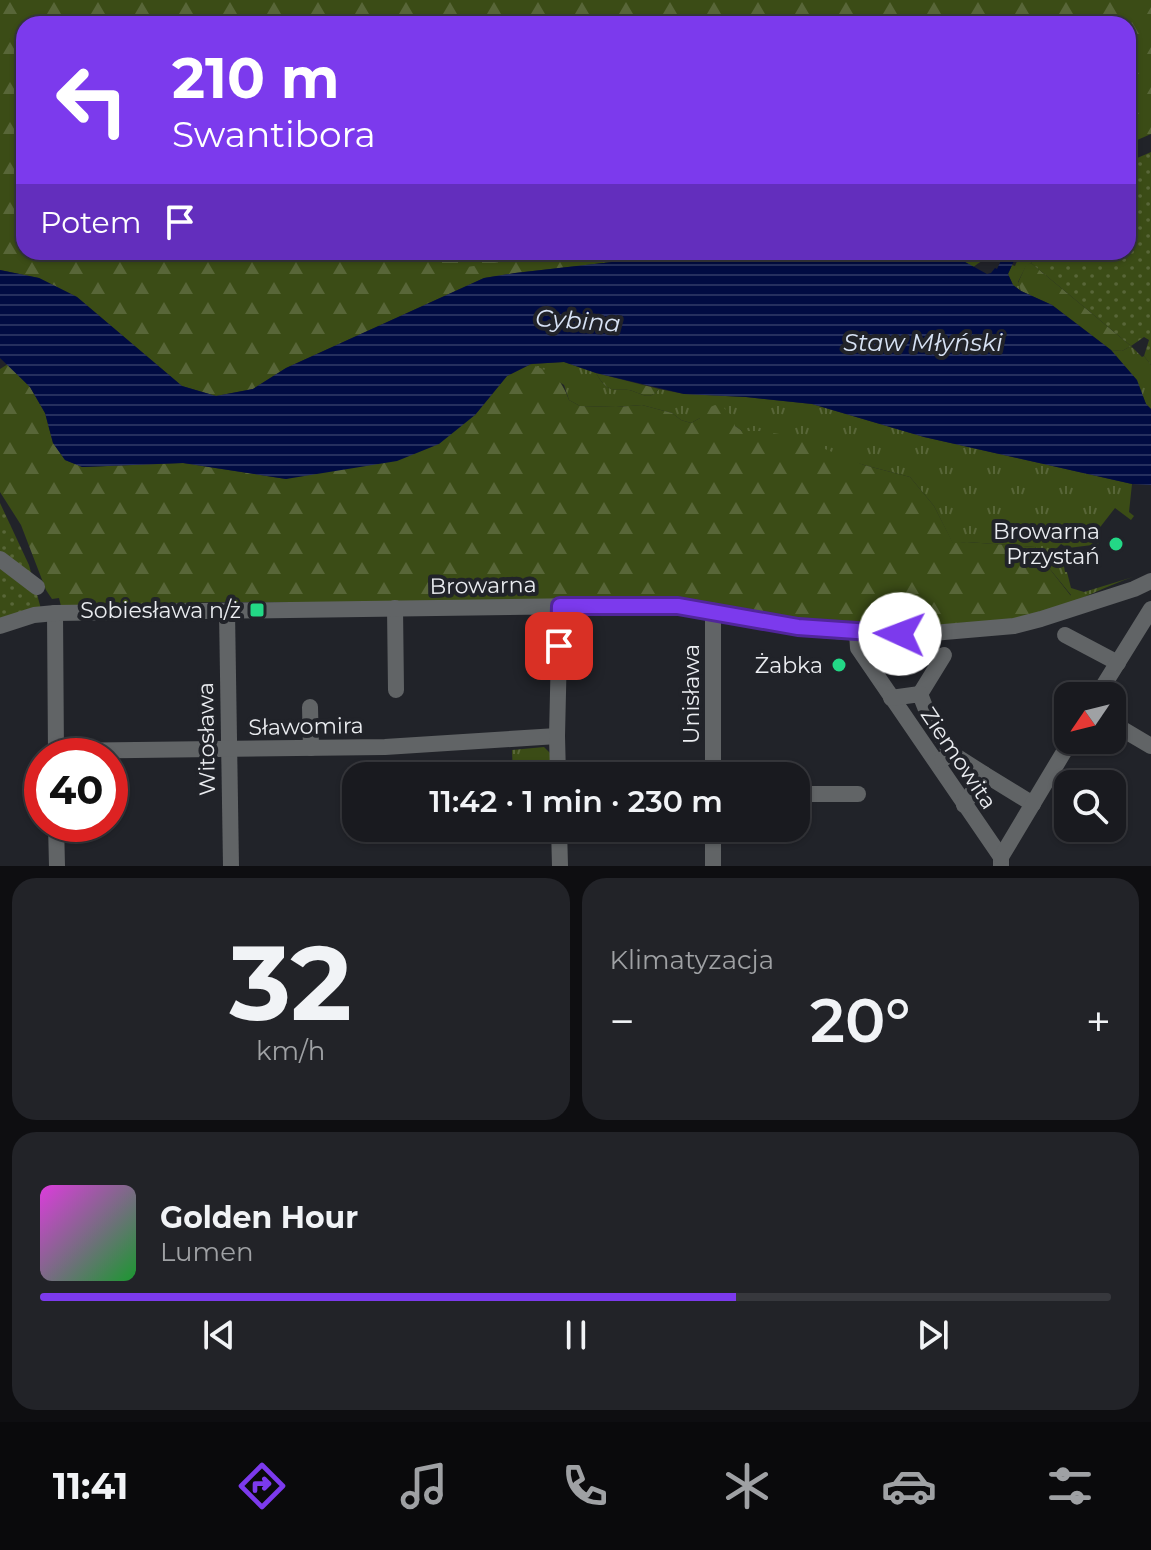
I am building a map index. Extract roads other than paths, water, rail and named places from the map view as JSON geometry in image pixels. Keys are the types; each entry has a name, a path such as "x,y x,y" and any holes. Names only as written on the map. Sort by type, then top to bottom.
{"street":[{"path":"0,559 37,587"},
{"name":"Browarna","path":"0,626 34,615 55,613 663,605 798,627 857,633 921,634 1014,626 1151,581"},
{"path":"558,762 560,606"},
{"path":"395,608 396,690"},
{"path":"1106,682 1151,609"},
{"name":"Witosława","path":"227,611 231,866"},
{"name":"Unisława","path":"713,611 713,762"},
{"path":"55,613 56,738"},
{"name":"Ziemowita","path":"857,633 858,648 1001,862"},
{"path":"1065,635 1118,663"},
{"path":"920,694 944,655"},
{"path":"891,698 920,694"},
{"path":"920,694 951,753 1033,804"},
{"path":"310,707 311,748"},
{"path":"1126,731 1151,746"},
{"name":"Sławomira","path":"128,751 409,746 557,736"},
{"path":"936,765 951,753"},
{"path":"1001,862 1063,754"},
{"path":"964,805 984,774"},
{"path":"810,794 858,794"},
{"path":"56,842 57,866"},
{"path":"559,842 560,866"},
{"path":"713,842 713,866"}],"water":[{"name":"Staw Młyński","path":"962,260 987,274 997,269 1001,260 1014,260 1008,274 1013,285 1052,305 1111,350 1137,380 1151,409 1151,485 1132,484 924,437 812,404 684,394 564,362 531,364 507,376 475,415 439,444 397,461 286,479 183,463 82,467 65,460 53,443 45,413 30,387 0,358 0,270 39,278 77,297 182,386 216,396 253,389 286,368 484,278 612,262"}],"place":[{"name":"Browarna Przystań","path":"1116,544"},
{"name":"Sobiesława n/ż","path":"257,610"},
{"name":"Żabka","path":"839,665"}],"water label":[{"name":"Cybina","path":"578,321"}]}
